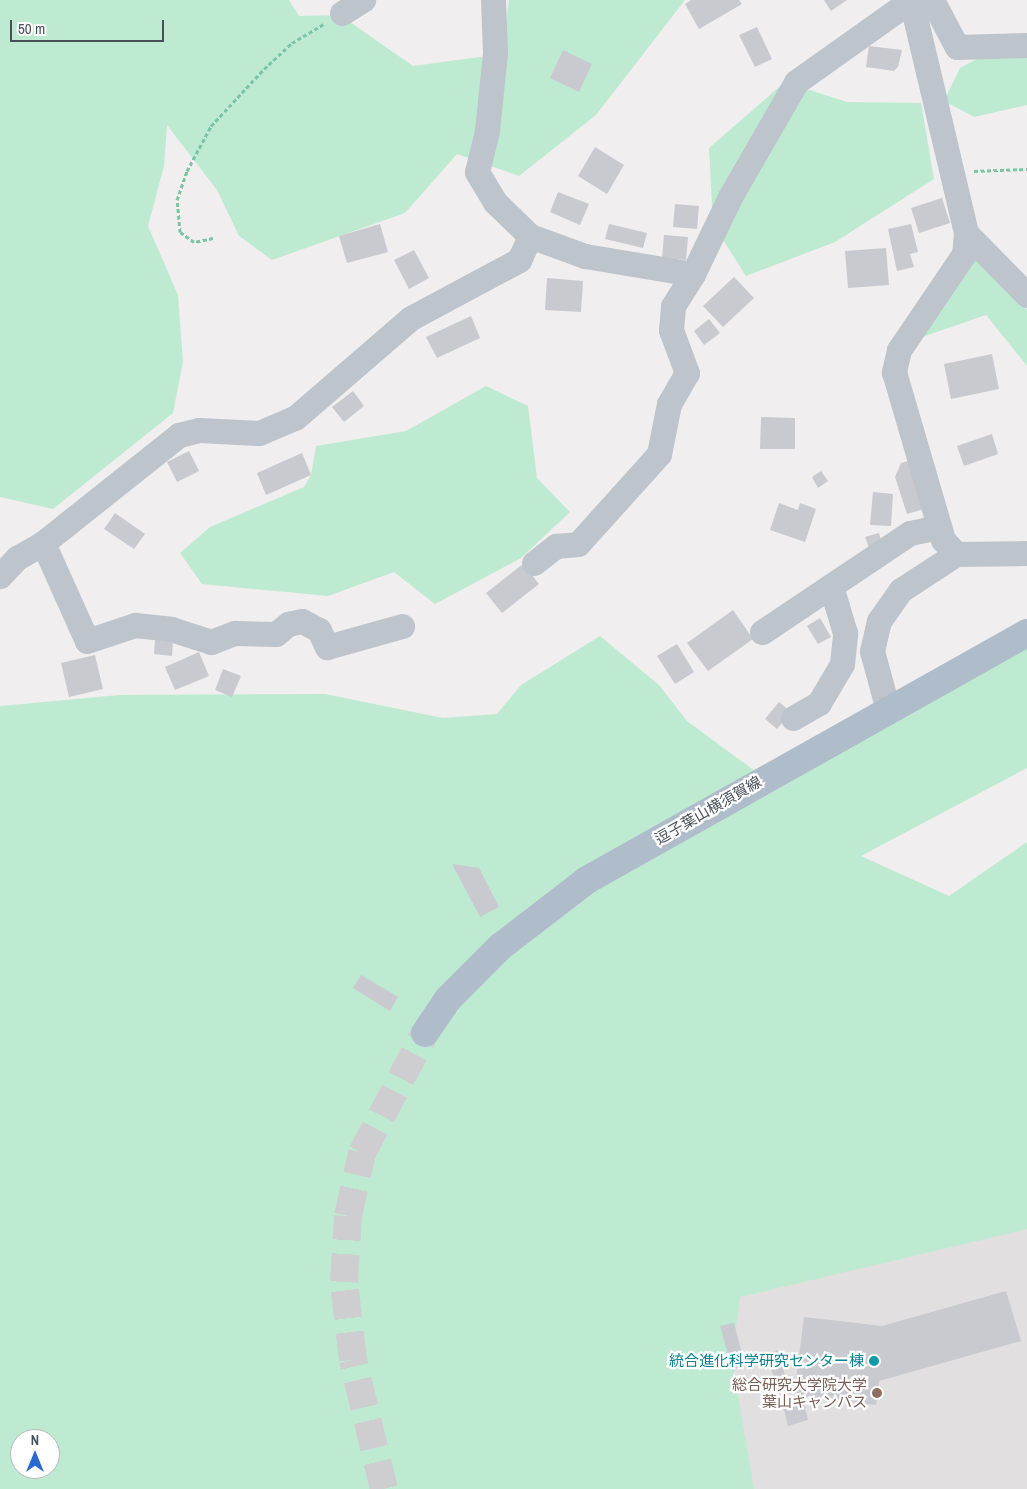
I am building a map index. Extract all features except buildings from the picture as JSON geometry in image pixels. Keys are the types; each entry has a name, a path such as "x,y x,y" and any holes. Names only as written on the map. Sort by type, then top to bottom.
{"main road":[{"name":"逗子葉山横須賀線","path":"425,1033 448,999 500,947 587,880 1027,633"}],"street":[{"path":"342,13 363,0"},
{"path":"493,0 494,63 488,131 477,172 495,202 530,236 585,256 693,274"},
{"path":"534,564 556,546 578,544 659,454 669,404 686,373 671,330 673,306 693,274 730,197 796,82 911,0 966,233 964,254 899,350 894,372 943,540 956,554"},
{"path":"932,0 958,47 1027,44"},
{"path":"966,233 1027,295"},
{"path":"0,576 17,558 43,543 179,435 199,430 258,434 295,418 411,318 518,260 530,236"},
{"path":"762,632 910,533 939,527"},
{"path":"43,543 87,641 135,625 171,629 211,642 235,633 276,634 288,624 302,621 319,630 327,647 402,626"},
{"path":"888,710 872,651 879,621 901,590 956,554 1027,553"},
{"path":"794,718 820,703 842,664 845,633 831,586"}],"path":[{"path":"213,238 194,242 180,232 177,200 211,126 292,43 342,13"},
{"path":"951,172 1027,169"}],"shaded area":[{"name":"総合研究大学院大学 葉山キャンパス","path":"1027,1220 1027,1489 745,1489 708,1301"}],"green space":[{"path":"0,0 289,0 299,16 340,15 413,66 502,54 509,0 685,0 596,115 519,176 457,154 405,213 272,260 239,236 217,190 167,125 164,166 148,226 178,295 183,362 173,413 53,509 0,497"},
{"path":"1020,36 1027,38 1027,105 974,117 944,101 960,68"},
{"path":"785,82 847,102 921,103 934,179 835,242 746,276 713,224 709,148"},
{"path":"975,255 1027,310 1027,366 986,315 922,337"},
{"path":"486,386 528,406 537,478 570,512 521,558 435,604 394,572 328,596 202,584 180,553 210,527 304,487 311,475 316,446 406,431"},
{"path":"600,636 659,685 687,721 759,774 1027,644 1027,768 861,856 949,896 1027,842 1027,1229 740,1297 732,1360 754,1489 0,1489 0,706 119,695 325,694 443,718 497,714 521,685"}],"tunnel":[{"path":"384,1489 353,1360 344,1282 348,1216 362,1153 425,1033"}],"place":[{"name":"統合進化科学研究センター棟","path":"874,1361"},
{"name":"総合研究大学院大学 葉山キャンパス","path":"877,1393"}]}
